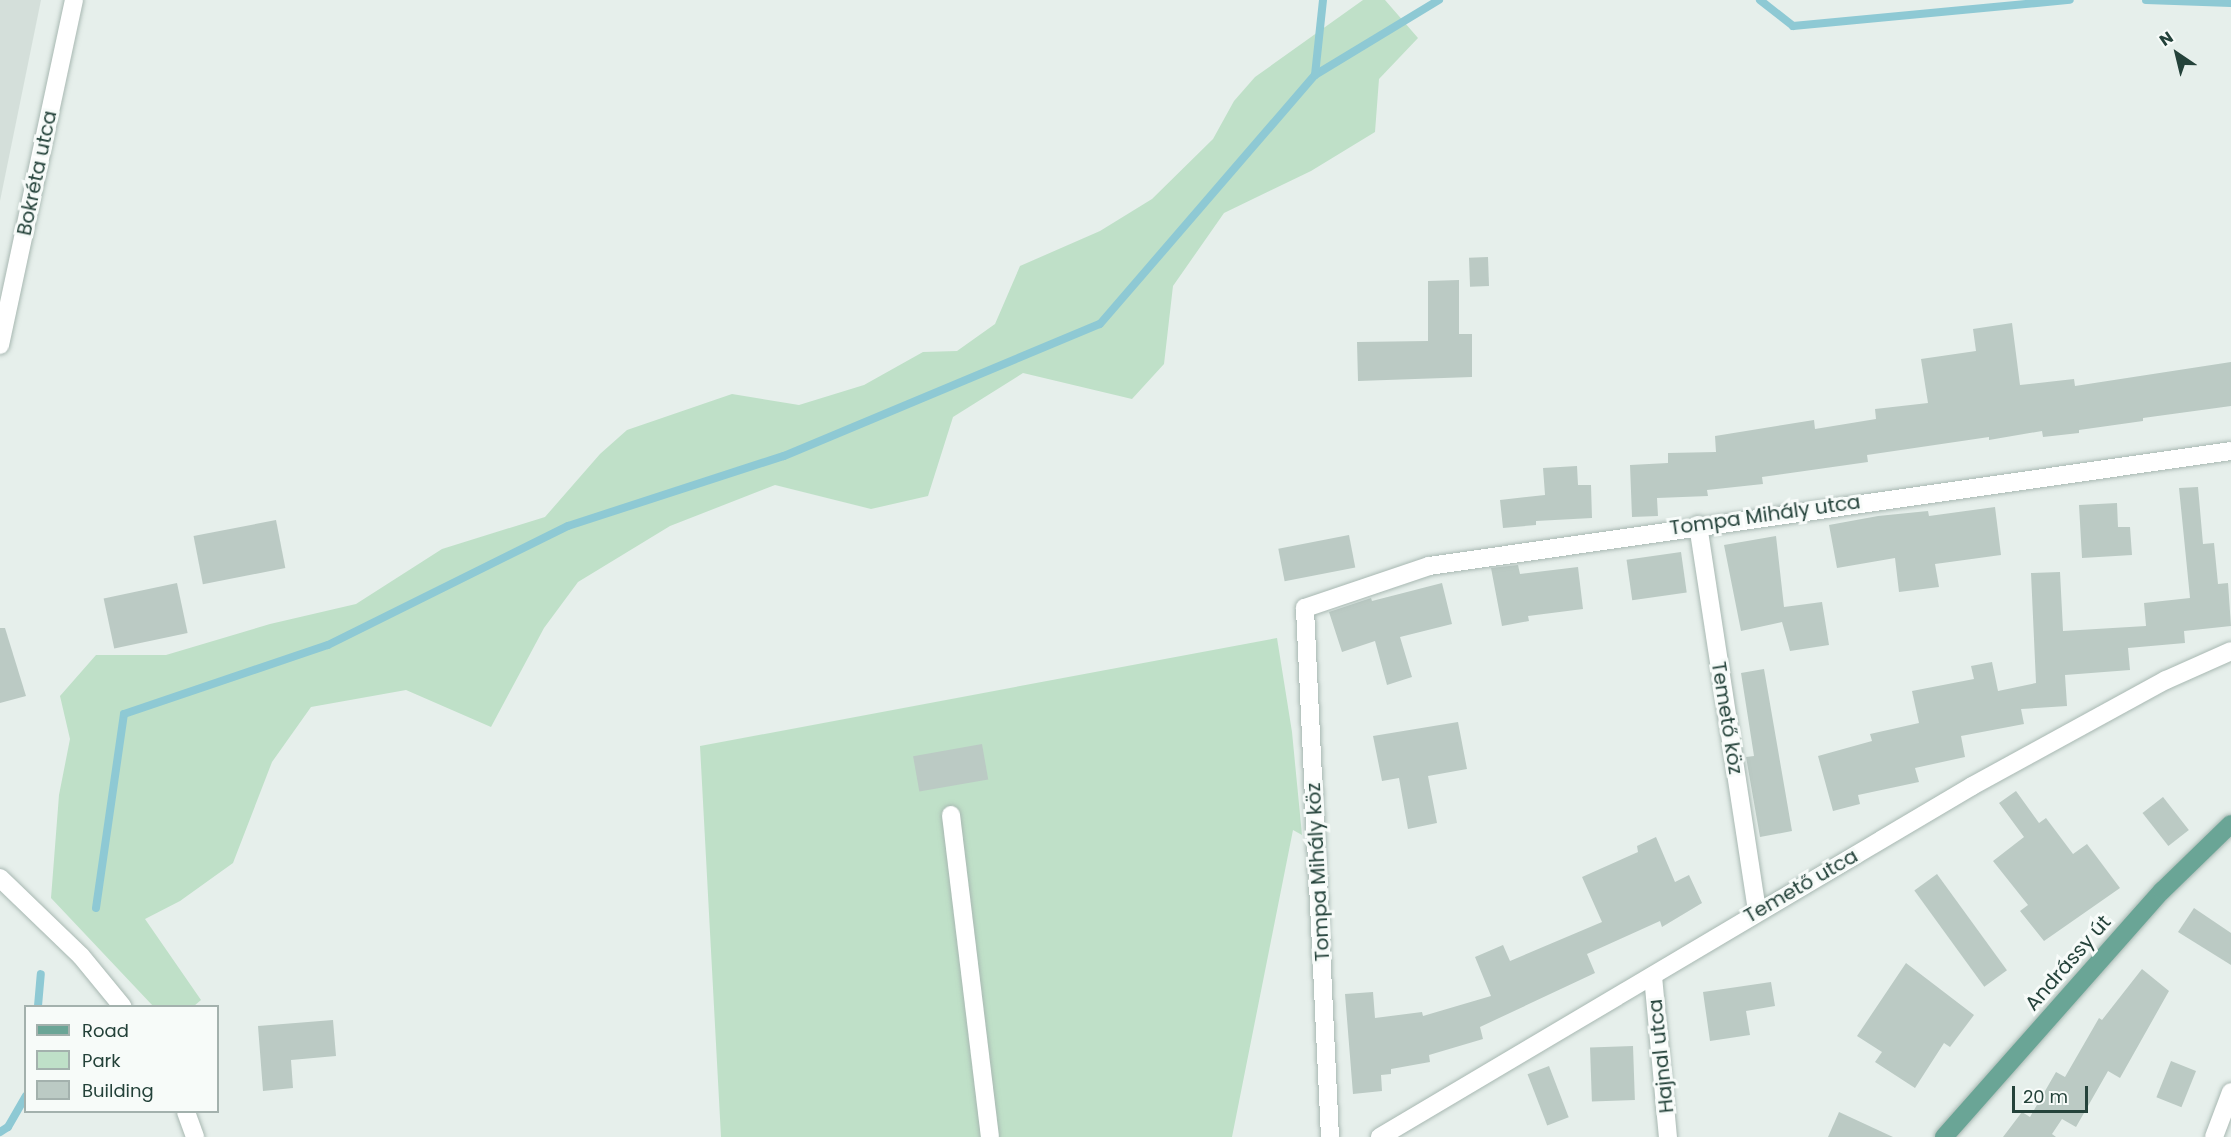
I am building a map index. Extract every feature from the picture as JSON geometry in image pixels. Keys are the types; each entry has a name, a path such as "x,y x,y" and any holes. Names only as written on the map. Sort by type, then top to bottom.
{"main road":[{"name":"Andrássy út","path":"1944,1137 2162,891 2231,824"}],"street":[{"name":"Bokréta utca","path":"0,345 74,0"},
{"name":"Tompa Mihály utca","path":"1305,608 1429,566 1698,525 2231,451"},
{"name":"Temető köz","path":"1698,525 1757,912"},
{"name":"Tompa Mihály köz","path":"1305,608 1330,1137"},
{"name":"Temető utca","path":"1380,1137 1972,786 2166,680 2231,651"},
{"path":"951,815 990,1137"},
{"path":"0,878 81,956 121,1005"},
{"name":"Hajnal utca","path":"1653,976 1668,1137"},
{"path":"2214,1137 2231,1092"},
{"path":"186,1113 195,1137"}],"shaded area":[{"path":"0,0 41,0 0,201"}],"green space":[{"path":"1363,0 1385,0 1418,38 1379,79 1375,132 1311,171 1224,213 1173,286 1164,364 1132,399 1023,373 953,417 928,496 871,509 775,485 670,526 578,582 544,628 491,727 406,690 311,707 272,762 233,863 180,901 145,919 201,1000 195,1005 152,1005 51,898 59,795 70,739 60,696 96,655 166,655 270,624 356,604 442,549 545,517 600,454 627,430 732,394 799,405 864,385 923,352 957,351 995,324 1020,266 1100,231 1152,199 1213,139 1234,101 1255,77"},
{"path":"1277,638 1292,732 1302,835 1293,830 1232,1137 721,1137 700,746"}],"building":[{"path":"1488,257 1489,286 1470,287 1469,258"},
{"path":"1459,280 1459,334 1472,334 1472,377 1358,381 1357,342 1428,341 1428,281"},
{"path":"2012,323 2020,385 2074,379 2075,386 2231,362 2231,406 2143,418 2143,421 2079,430 2079,433 2043,437 2042,431 1867,455 1868,462 1762,477 1763,484 1707,490 1708,496 1657,498 1658,516 1632,517 1630,465 1668,463 1668,453 1716,452 1715,436 1814,420 1815,429 1876,419 1875,409 1928,403 1921,359 1976,351 1973,329"},
{"path":"1577,466 1578,485 1591,485 1592,518 1536,521 1536,525 1503,528 1500,500 1545,495 1543,468"},
{"path":"2198,487 2203,544 2214,543 2218,584 2228,583 2231,626 2184,631 2185,643 2128,648 2130,670 2065,675 2067,706 2021,709 2024,724 1961,736 1965,757 1915,768 1919,782 1858,795 1860,804 1833,811 1818,756 1872,741 1870,734 1919,723 1912,691 1974,679 1971,666 1992,662 1998,691 2036,683 2031,573 2060,572 2063,631 2146,626 2144,603 2190,598 2179,488"},
{"path":"2117,503 2118,527 2130,527 2132,555 2082,558 2079,505"},
{"path":"1995,507 2001,555 1935,564 1939,587 1899,592 1895,558 1837,568 1829,525 1878,516 1928,511 1929,516"},
{"path":"276,520 285,568 203,584 194,536"},
{"path":"1349,535 1355,567 1285,581 1278,549"},
{"path":"1776,536 1784,607 1822,602 1829,645 1790,651 1782,622 1741,631 1724,545"},
{"path":"1681,552 1687,593 1632,600 1627,560"},
{"path":"1518,565 1520,574 1578,567 1583,609 1528,616 1529,621 1502,626 1491,568"},
{"path":"177,583 188,633 114,648 104,599"},
{"path":"1442,583 1452,624 1400,637 1412,677 1387,685 1375,641 1342,652 1329,612 1371,598 1372,601"},
{"path":"0,628 5,628 26,696 0,703"},
{"path":"1764,669 1792,831 1760,837 1746,757 1754,756 1741,673"},
{"path":"1458,722 1467,769 1428,776 1437,823 1408,829 1399,778 1382,781 1373,736"},
{"path":"982,744 988,779 919,792 913,756"},
{"path":"2016,791 2039,823 2046,818 2073,854 2087,844 2120,888 2044,941 2020,911 2028,905 1993,861 2024,837 1999,803"},
{"path":"2163,797 2189,830 2168,846 2143,813"},
{"path":"1656,837 1675,882 1689,875 1702,903 1662,927 1660,921 1587,954 1595,973 1480,1027 1483,1039 1429,1055 1430,1062 1391,1069 1391,1074 1381,1075 1382,1091 1353,1094 1345,994 1373,992 1375,1018 1422,1012 1423,1016 1491,996 1475,957 1503,945 1510,961 1602,922 1582,877 1638,852 1637,846"},
{"path":"1937,874 2007,970 1984,987 1914,890"},
{"path":"2194,908 2231,933 2231,965 2178,932"},
{"path":"1906,963 1974,1015 1950,1047 1944,1043 1915,1088 1875,1062 1882,1052 1857,1036"},
{"path":"2142,969 2169,991 2120,1078 2108,1071 2076,1127 2062,1119 2052,1134 2056,1137 2003,1137 2022,1112 2030,1117 2056,1072 2065,1077 2099,1018 2102,1020"},
{"path":"1771,982 1775,1006 1746,1011 1750,1035 1710,1041 1703,992"},
{"path":"333,1020 336,1056 291,1060 293,1088 263,1091 258,1026"},
{"path":"1633,1046 1635,1100 1592,1101 1590,1048"},
{"path":"2171,1061 2196,1071 2181,1107 2156,1097"},
{"path":"1549,1066 1569,1117 1547,1126 1528,1074"},
{"path":"1839,1112 1893,1137 1828,1137"}],"waterway":[{"path":"96,908 124,714 328,645 568,526 784,456 1100,324 1315,75 1323,0"},
{"path":"1315,75 1439,0"},
{"path":"1760,0 1793,26 2070,0"},
{"path":"2146,0 2231,3"},
{"path":"38,1005 41,974"},
{"path":"0,1132 8,1127 24,1099"}]}
